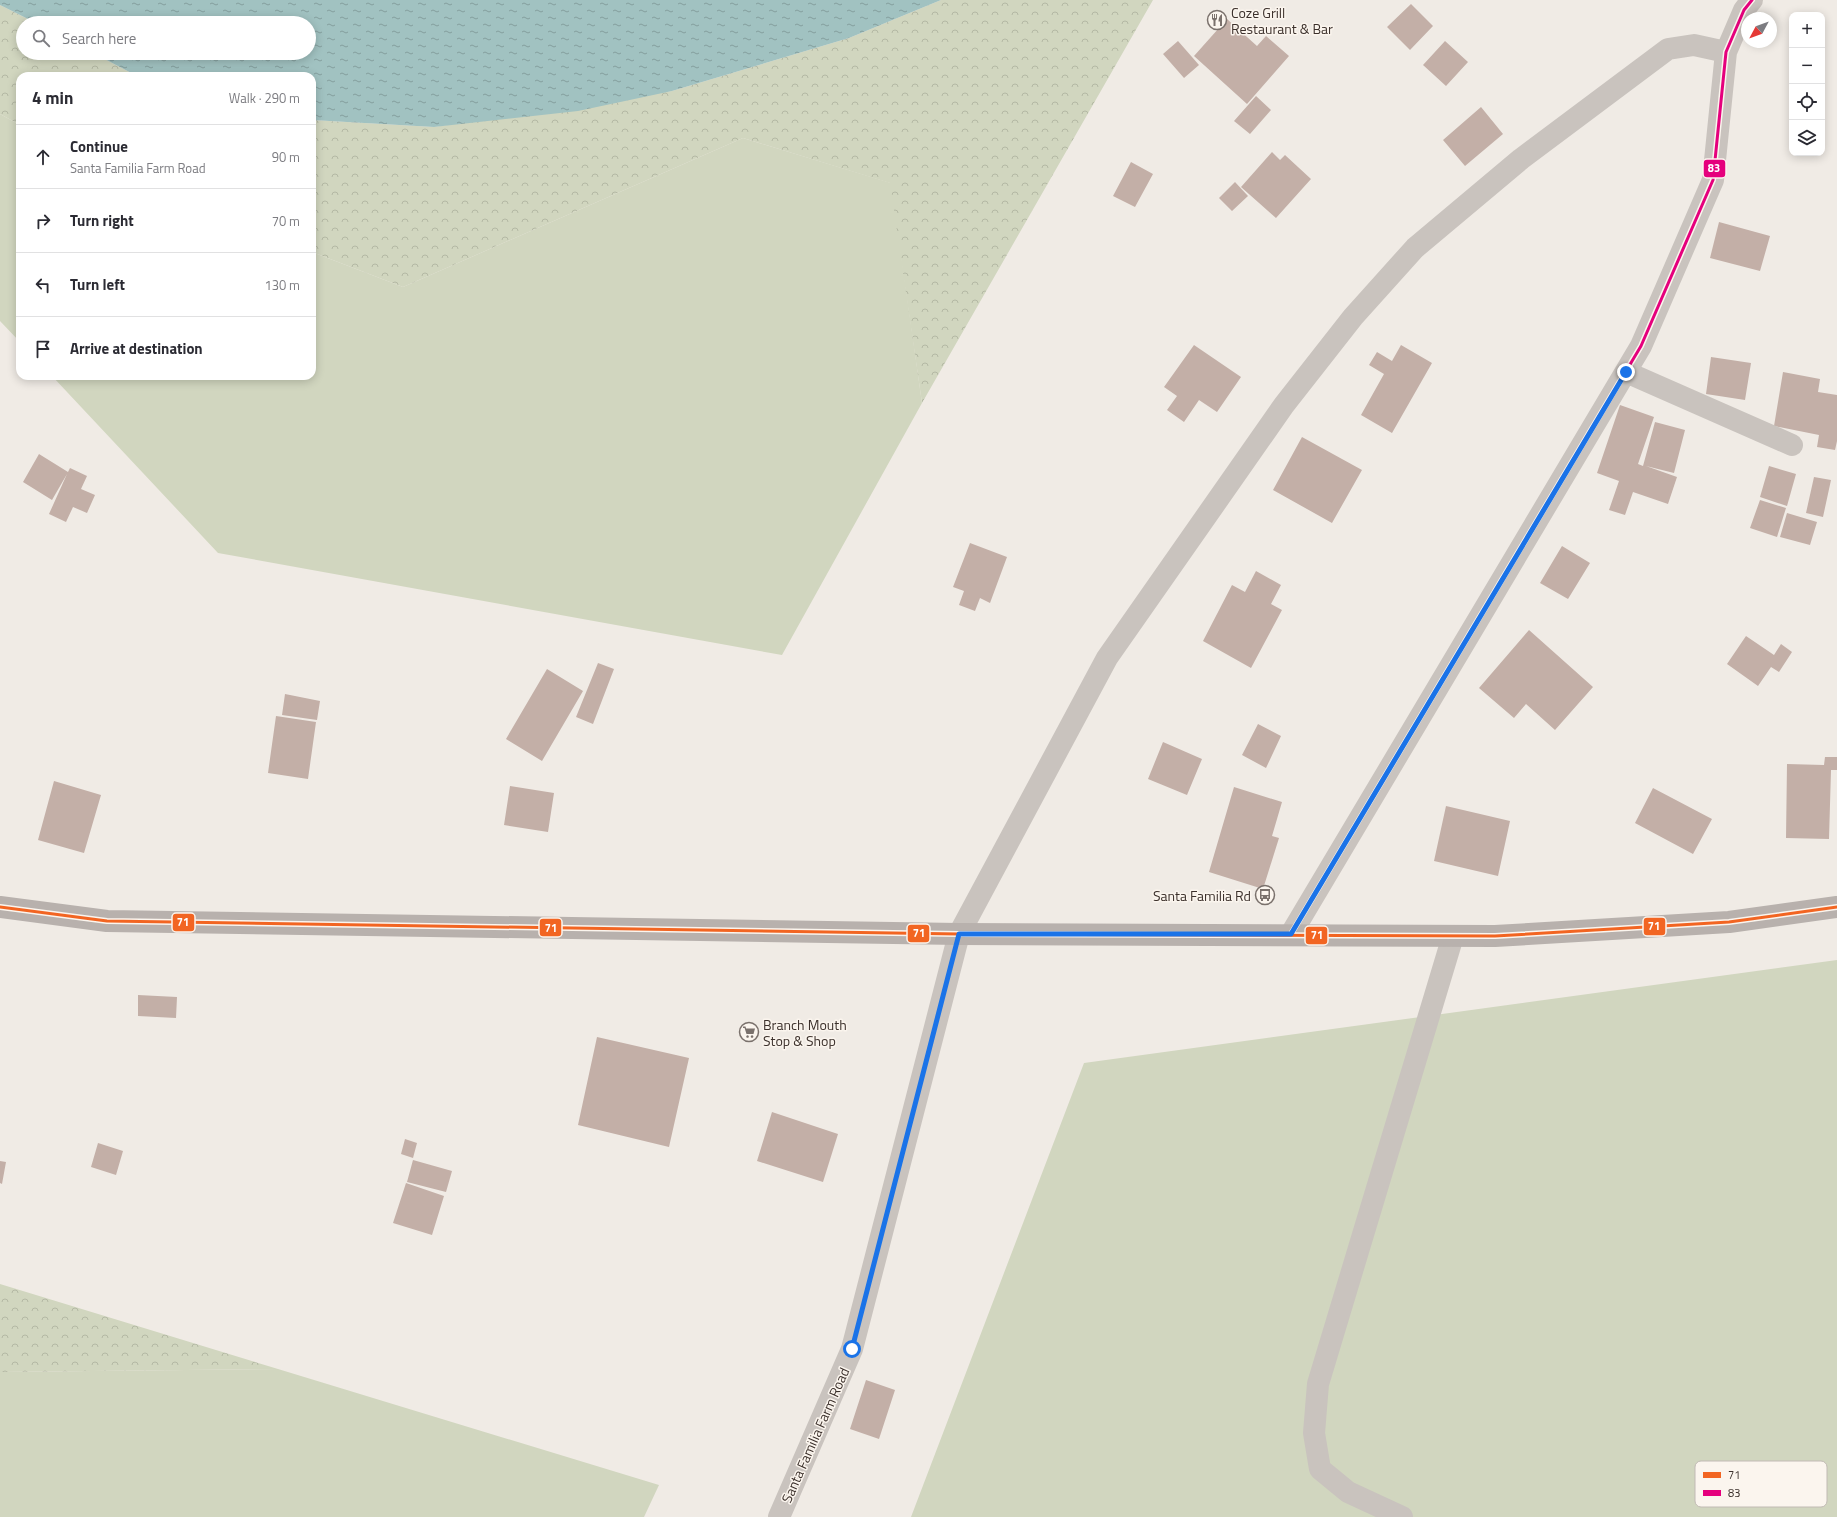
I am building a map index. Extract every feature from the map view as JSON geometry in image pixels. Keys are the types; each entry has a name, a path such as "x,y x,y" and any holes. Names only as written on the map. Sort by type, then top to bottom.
{"main road":[{"path":"0,907 107,920 959,934 1291,934 1453,936 1495,936 1729,922 1837,907"}],"street":[{"path":"1291,934 1641,346 1714,180 1726,52 1744,10 1752,0"},
{"name":"Santa Familia Farm Road","path":"779,1517 852,1349 959,934 1107,658 1284,405 1353,317 1415,248 1521,159 1668,49 1694,45 1726,52"},
{"path":"1626,372 1792,444"},
{"path":"1402,1517 1348,1492 1320,1469 1314,1433 1318,1384 1453,936"}],"green space":[{"path":"941,0 1153,0 922,403 890,183 743,138 403,287 316,254 316,120 434,127 672,91 849,38"},
{"path":"0,5 22,16 16,16 16,60 106,60 129,72 16,72 16,123 0,114"},
{"path":"0,114 16,123 16,338 0,321"},
{"path":"743,138 891,183 922,403 782,655 218,553 56,380 316,380 316,254 403,287"},
{"path":"1837,960 1837,1517 911,1517 1084,1063"},
{"path":"0,1284 278,1369 0,1372"},
{"path":"278,1369 659,1485 644,1517 0,1517 0,1372"}],"water":[{"path":"0,0 941,0 849,38 672,91 578,111 434,127 316,120 316,72 129,72 106,60 316,60 316,16 22,16 0,5"}],"building":[{"path":"1411,4 1433,26 1410,50 1387,27"},
{"path":"1227,19 1257,46 1266,36 1289,56 1247,104 1194,56"},
{"path":"1178,41 1199,65 1184,78 1163,54"},
{"path":"1445,41 1468,62 1446,86 1423,65"},
{"path":"1256,96 1271,110 1250,134 1234,121"},
{"path":"1481,107 1503,134 1465,166 1443,140"},
{"path":"1272,152 1280,160 1285,155 1311,179 1276,218 1241,187"},
{"path":"1131,162 1153,174 1135,207 1113,196"},
{"path":"1235,182 1248,196 1232,211 1219,198"},
{"path":"1719,222 1770,236 1760,271 1710,258"},
{"path":"1194,345 1241,377 1217,412 1199,400 1184,422 1167,410 1177,396 1164,387"},
{"path":"1401,345 1432,363 1392,433 1361,415 1384,374 1369,365 1377,352 1392,361"},
{"path":"1711,357 1751,363 1745,400 1706,394"},
{"path":"1783,372 1820,379 1818,392 1837,395 1837,441 1835,450 1817,447 1819,435 1774,426"},
{"path":"1620,405 1654,417 1638,464 1643,466 1655,422 1685,430 1674,473 1646,466 1677,477 1668,504 1633,492 1625,515 1609,510 1619,481 1597,473"},
{"path":"1302,437 1362,470 1332,523 1273,490"},
{"path":"39,454 68,472 70,468 87,476 81,489 95,495 87,513 73,507 66,522 49,514 67,474 52,500 23,482"},
{"path":"1769,466 1796,474 1787,506 1760,497"},
{"path":"1814,477 1831,480 1823,517 1806,513"},
{"path":"1760,500 1786,508 1777,537 1750,528"},
{"path":"1787,513 1817,522 1810,545 1780,537"},
{"path":"970,543 1007,557 990,603 980,598 975,611 959,605 964,591 953,587"},
{"path":"1562,546 1590,563 1568,599 1540,583"},
{"path":"1256,571 1281,585 1271,604 1282,610 1251,668 1203,641 1232,585 1245,592"},
{"path":"1529,630 1593,687 1555,730 1526,704 1514,718 1479,688"},
{"path":"1746,636 1774,655 1781,644 1792,652 1779,672 1771,667 1758,686 1727,664"},
{"path":"598,663 614,669 593,724 576,717"},
{"path":"547,669 583,691 542,761 506,739"},
{"path":"285,694 320,701 317,720 282,715"},
{"path":"276,716 316,722 308,779 268,773"},
{"path":"1258,724 1281,736 1266,768 1242,755"},
{"path":"1163,742 1202,759 1187,795 1148,779"},
{"path":"1825,757 1837,757 1837,770 1831,770 1829,839 1786,838 1787,764 1824,765"},
{"path":"54,781 101,795 84,853 38,840"},
{"path":"510,786 554,793 548,832 504,825"},
{"path":"1234,787 1282,802 1272,836 1279,838 1263,889 1209,872"},
{"path":"1653,788 1712,819 1693,854 1635,823"},
{"path":"1446,806 1510,821 1498,876 1434,861"},
{"path":"138,995 177,997 176,1018 138,1016"},
{"path":"597,1037 689,1058 669,1147 578,1125"},
{"path":"772,1112 838,1134 823,1182 757,1161"},
{"path":"405,1139 417,1143 413,1158 401,1154"},
{"path":"98,1143 123,1151 116,1175 91,1167"},
{"path":"413,1160 452,1171 446,1192 407,1182"},
{"path":"0,1161 6,1162 2,1184 0,1183"},
{"path":"406,1183 444,1196 432,1235 393,1223"},
{"path":"866,1380 895,1390 879,1439 850,1429"}],"transit line":[{"name":"83","path":"1291,934 1641,346 1713,180 1726,52 1744,10 1752,0"},
{"name":"71","path":"0,907 107,921 959,934 1495,936 1729,922 1837,907"}],"place":[{"name":"Coze Grill Restaurant & Bar","path":"1217,20"},
{"name":"Santa Familia Rd","path":"1265,895"},
{"name":"Branch Mouth Stop & Shop","path":"749,1032"}],"route":[{"path":"852,1349 959,934 1291,934 1626,372"}]}
